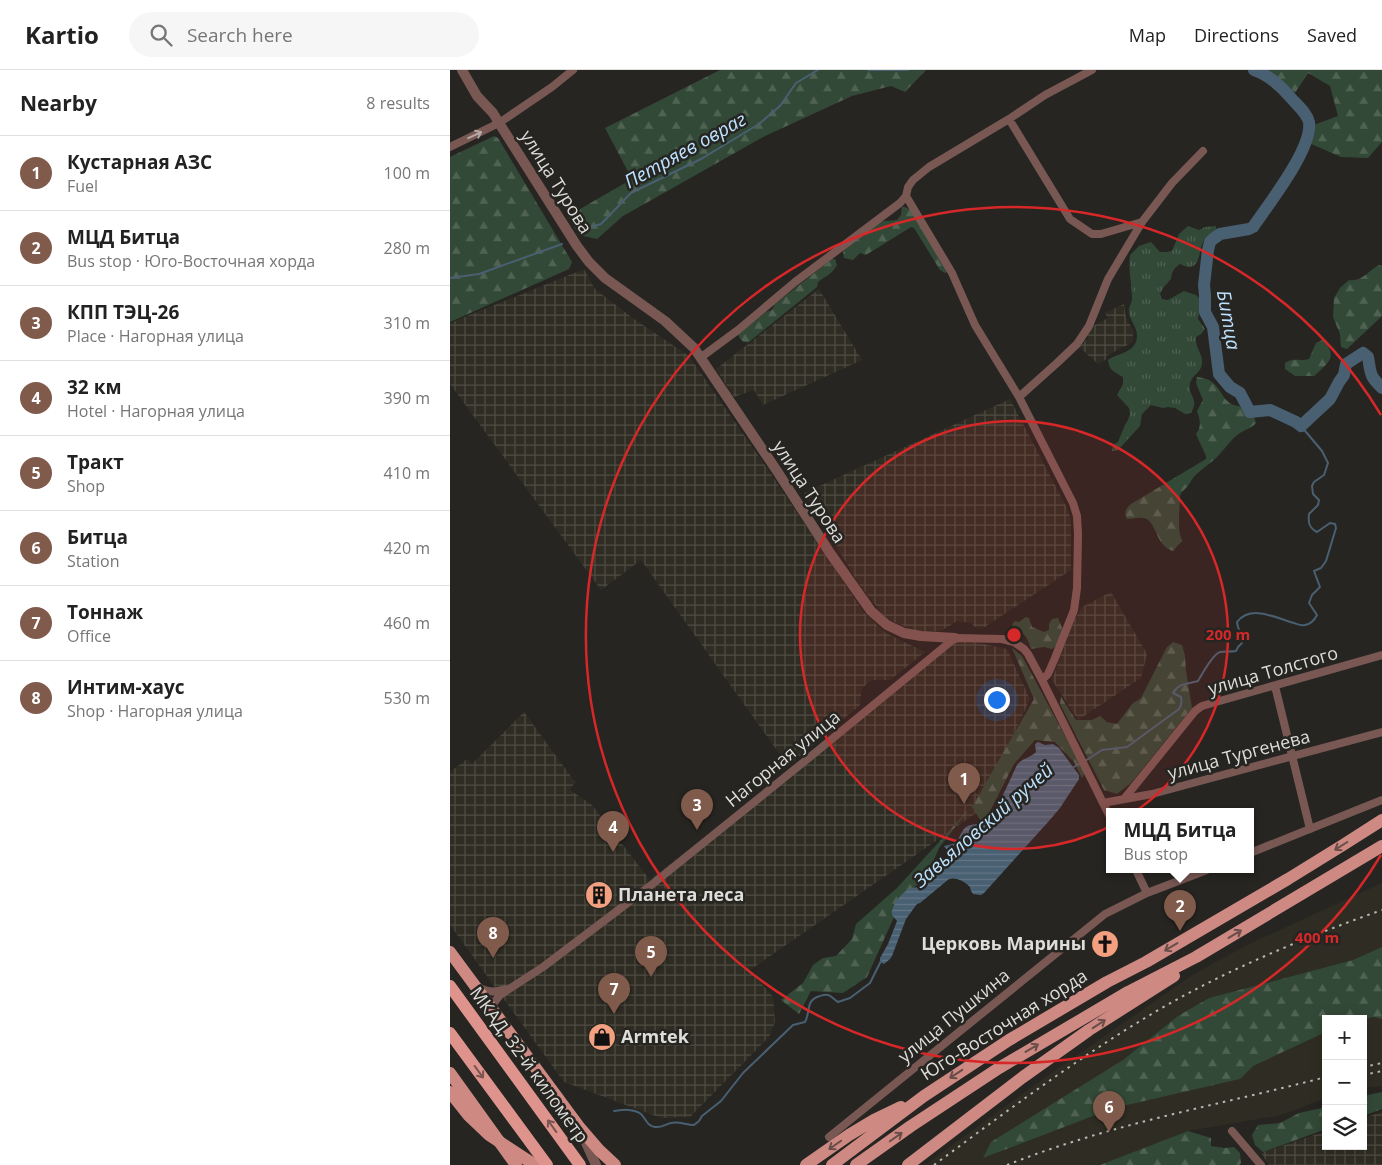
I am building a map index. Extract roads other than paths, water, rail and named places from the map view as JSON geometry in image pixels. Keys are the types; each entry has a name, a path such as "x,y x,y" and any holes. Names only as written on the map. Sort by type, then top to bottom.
{"highway":[{"name":"МКАД, 32-й километр","path":"450,986 580,1165"},
{"path":"450,1033 547,1165"}],"main road":[{"name":"Юго-Восточная хорда","path":"832,1165 924,1096 994,1050 1061,1008 1146,962 1288,879 1382,820"},
{"name":"Юго-Восточная хорда","path":"856,1165 999,1068 1128,992 1196,956 1382,846"},
{"path":"450,952 580,1128 615,1165"},
{"path":"908,1165 1023,1077 1089,1030 1172,978 1196,956"},
{"path":"450,1073 516,1165"},
{"path":"450,1092 469,1116 489,1135 535,1165"},
{"path":"806,1165 874,1120 924,1096"}],"street":[{"name":"улица Турова","path":"462,70 476,96 500,123 589,262 605,278 674,328 688,342 871,612 887,625 904,633 955,638 994,638 1014,642 1024,649 1042,680 1106,809"},
{"path":"450,147 500,123 573,70"},
{"path":"700,358 738,330 795,282 900,203 906,196 908,187 913,180 929,167 1009,119 1046,94 1092,70"},
{"path":"1009,119 1070,219 1083,230 1092,234 1101,234 1142,222"},
{"path":"1019,396 1077,344 1089,326 1108,279 1142,222 1172,183 1203,151"},
{"path":"906,196 952,273 978,332 1019,396 1073,503 1077,516 1077,588 1074,610 1056,658 1048,674 1042,680"},
{"name":"Нагорная улица","path":"494,1011 494,1001 507,989 549,963 650,886 955,638"},
{"name":"улица Толстого","path":"1124,799 1195,711 1202,706 1382,655"},
{"path":"1275,686 1310,829"},
{"name":"улица Тургенева","path":"1103,803 1152,794 1382,732"},
{"path":"1254,851 1382,800"},
{"path":"1137,873 1147,893"},
{"name":"улица Пушкина","path":"829,1137 1105,914 1147,893 1199,873"},
{"path":"475,985 486,991 494,992 507,989"},
{"path":"580,1128 596,1165"},
{"path":"1232,1131 1261,1165"}],"water":[{"path":"1038,742 1045,745 1053,744 1059,748 1079,775 1079,779 1060,808 984,893 981,895 973,894 970,887 963,881 949,879 917,904 906,919 892,956 884,964 880,962 880,958 897,921 892,915 892,911 898,899 911,888 924,887 951,859 952,855 944,846 956,843 966,827 983,823 989,818 1017,765 1036,752 1035,744"}],"waterway":[{"name":"Петряев овраг","path":"585,229 601,224 631,193 701,159 759,124 780,106 796,83 818,70"},
{"name":"Петряев овраг","path":"868,70 908,70"},
{"name":"Битца","path":"1254,70 1274,81 1302,109 1309,122 1308,133 1297,161 1253,227 1220,234 1210,242 1204,285 1205,312 1213,327 1219,374 1230,387 1240,393 1250,412 1270,410 1301,426 1330,399 1344,375 1346,364 1363,353 1368,357 1373,377 1382,388"},
{"name":"Петряев овраг","path":"450,278 479,274 562,244"},
{"name":"Завьяловский ручей","path":"1085,761 1102,750 1127,747 1179,709 1182,703 1181,697 1173,693 1175,690 1178,687 1198,681 1214,656 1220,652 1236,651 1242,643 1237,622 1243,617 1249,614 1264,614 1302,625 1309,624 1316,617 1317,615 1309,603 1312,595 1320,587 1314,571 1321,568 1326,561 1336,528 1335,524 1330,523 1317,532 1312,529 1310,524 1309,514 1318,505 1319,500 1313,494 1312,486 1314,482 1324,475 1328,463 1322,451 1301,426"},
{"name":"Завьяловский ручей","path":"1072,768 1081,763"},
{"name":"Завьяловский ручей","path":"614,1111 628,1110 638,1112 648,1124 655,1127 674,1123 694,1125 721,1101 743,1073 793,1025 805,1022 812,1000 825,995 838,1002 850,998 870,983 881,961"}],"railway":[{"path":"934,1165 1064,1070 1173,1002 1261,958 1382,910"},
{"path":"1367,1066 1382,1063"},
{"path":"1367,1074 1382,1071"},
{"path":"1007,1165 1085,1138 1165,1116 1322,1078"}],"place":[{"name":"Кустарная АЗС","path":"964,804"},
{"name":"КПП ТЭЦ-26","path":"697,830"},
{"name":"32 км","path":"613,852"},
{"name":"Планета леса","path":"599,895"},
{"name":"МЦД Битца","path":"1180,931"},
{"name":"Церковь Марины","path":"1105,944"},
{"name":"Интим-хаус","path":"493,958"},
{"name":"Тракт","path":"651,977"},
{"name":"Тоннаж","path":"614,1014"},
{"name":"Armtek","path":"602,1037"},
{"name":"Битца","path":"1109,1132"}]}
